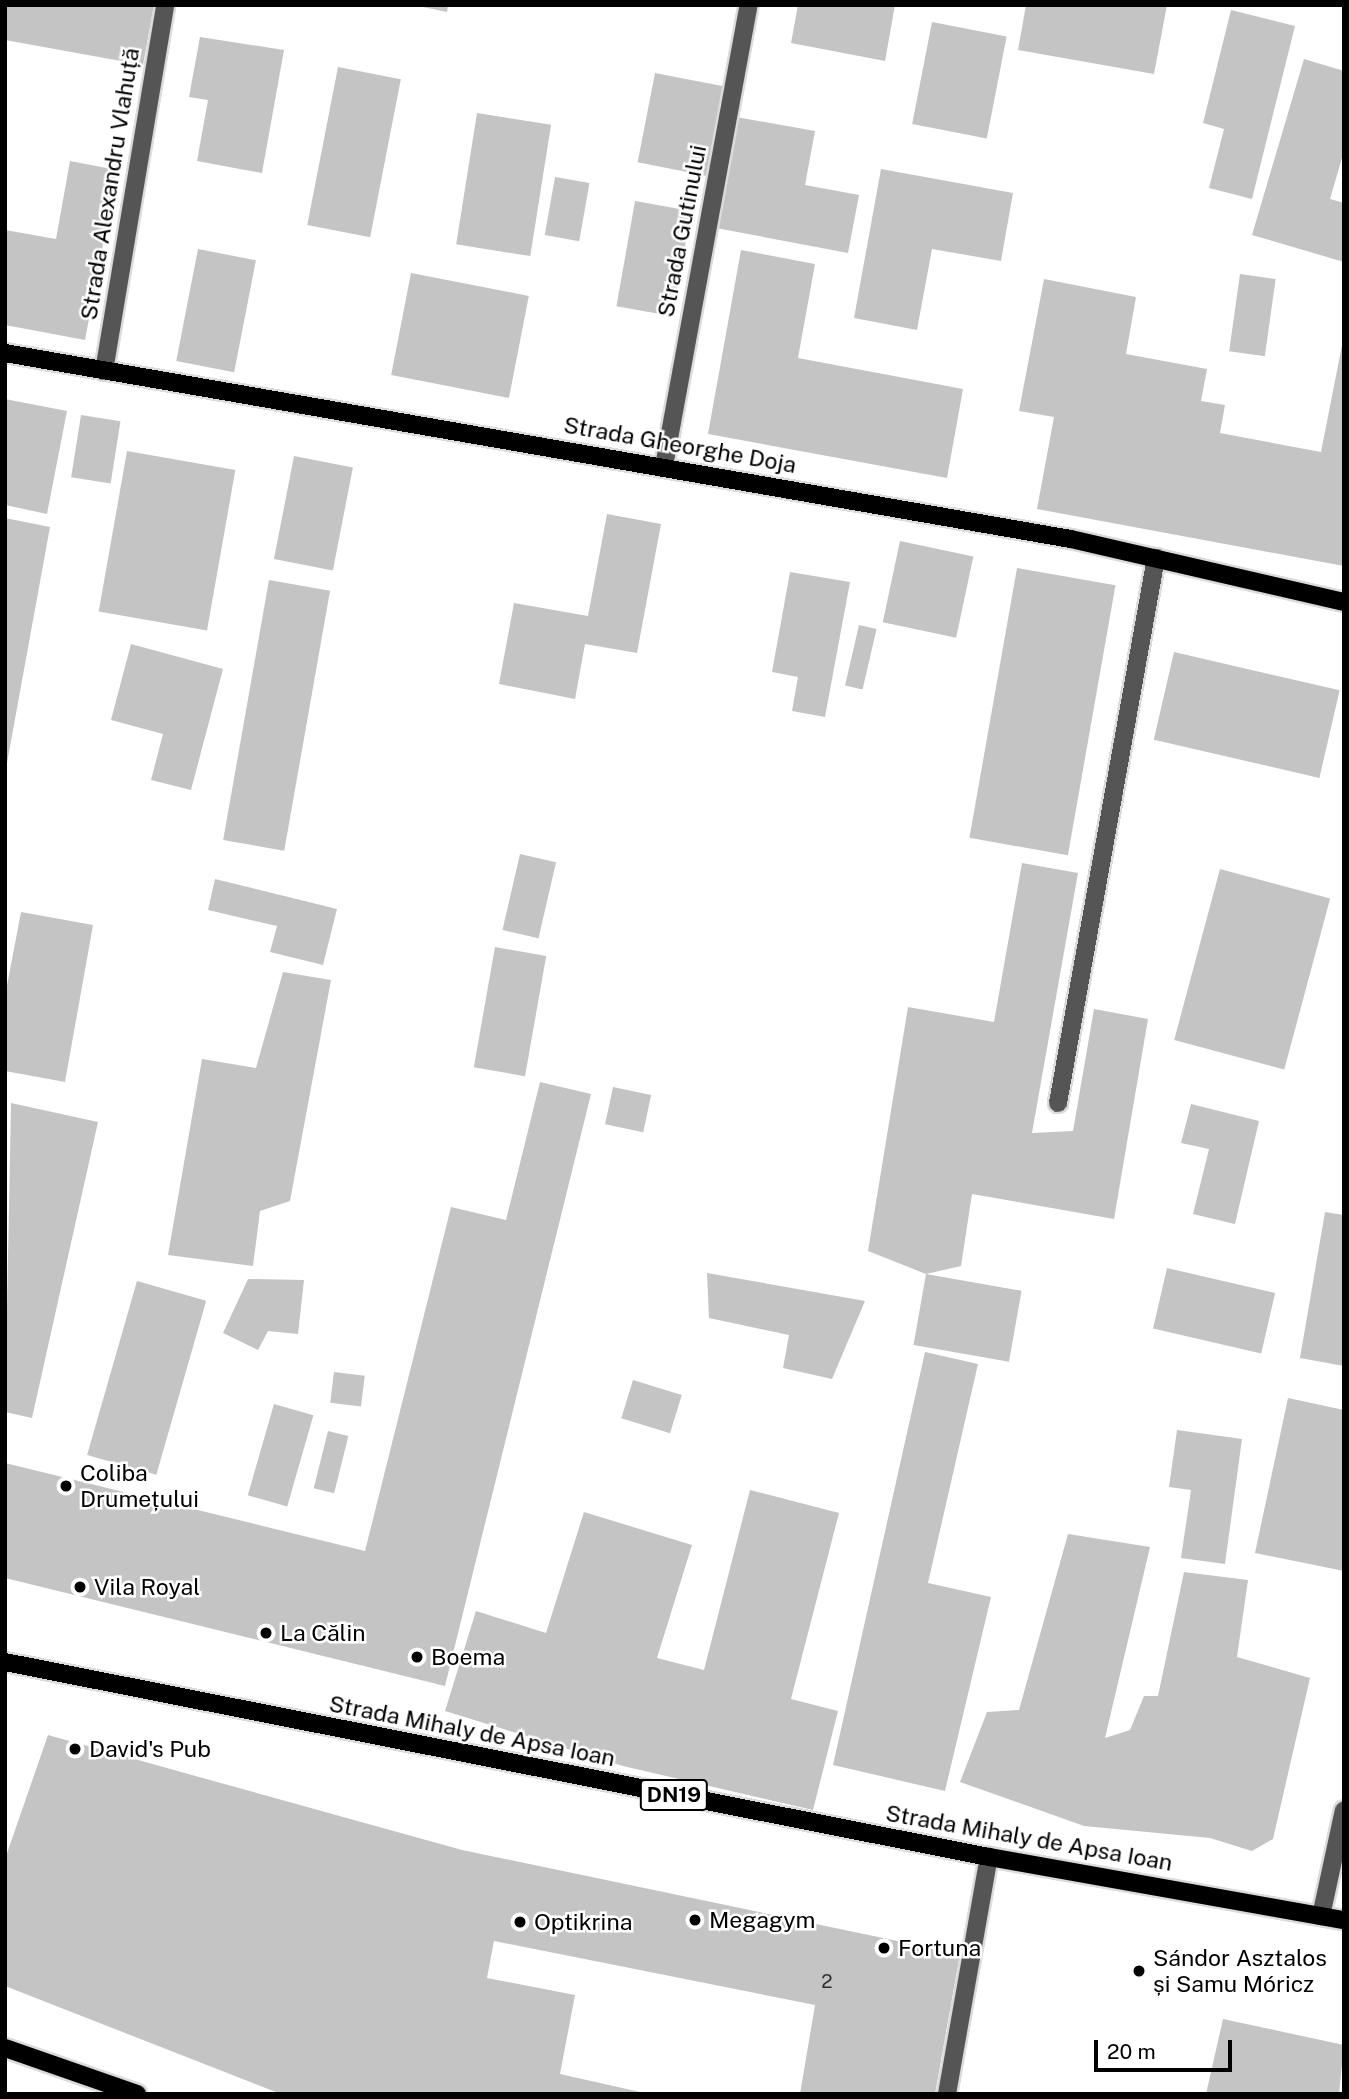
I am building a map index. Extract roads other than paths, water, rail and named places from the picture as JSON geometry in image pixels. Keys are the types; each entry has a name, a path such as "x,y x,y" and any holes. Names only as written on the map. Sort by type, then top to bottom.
{"main road":[{"name":"Strada Gheorghe Doja","path":"5,353 664,466 1156,558 1344,602"},
{"name":"Strada Mihaly de Apsa Ioan","path":"5,1662 989,1857 1344,1920"},
{"path":"5,2048 137,2094"}],"street":[{"name":"Strada Alexandru Vlahuță","path":"104,371 165,5"},
{"name":"Strada Gutinului","path":"664,466 749,5"},
{"path":"1058,1103 1156,558"},
{"path":"1321,1916 1344,1810"},
{"path":"947,2094 989,1857"}],"place":[{"name":"Coliba Drumețului","path":"66,1486"},
{"name":"Vila Royal","path":"80,1587"},
{"name":"La Călin","path":"266,1633"},
{"name":"Boema","path":"417,1657"},
{"name":"David's Pub","path":"75,1749"},
{"name":"Megagym","path":"695,1920"},
{"name":"Optikrina","path":"520,1922"},
{"name":"Fortuna","path":"884,1948"},
{"name":"Sándor Asztalos și Samu Móricz","path":"1139,1971"}]}
